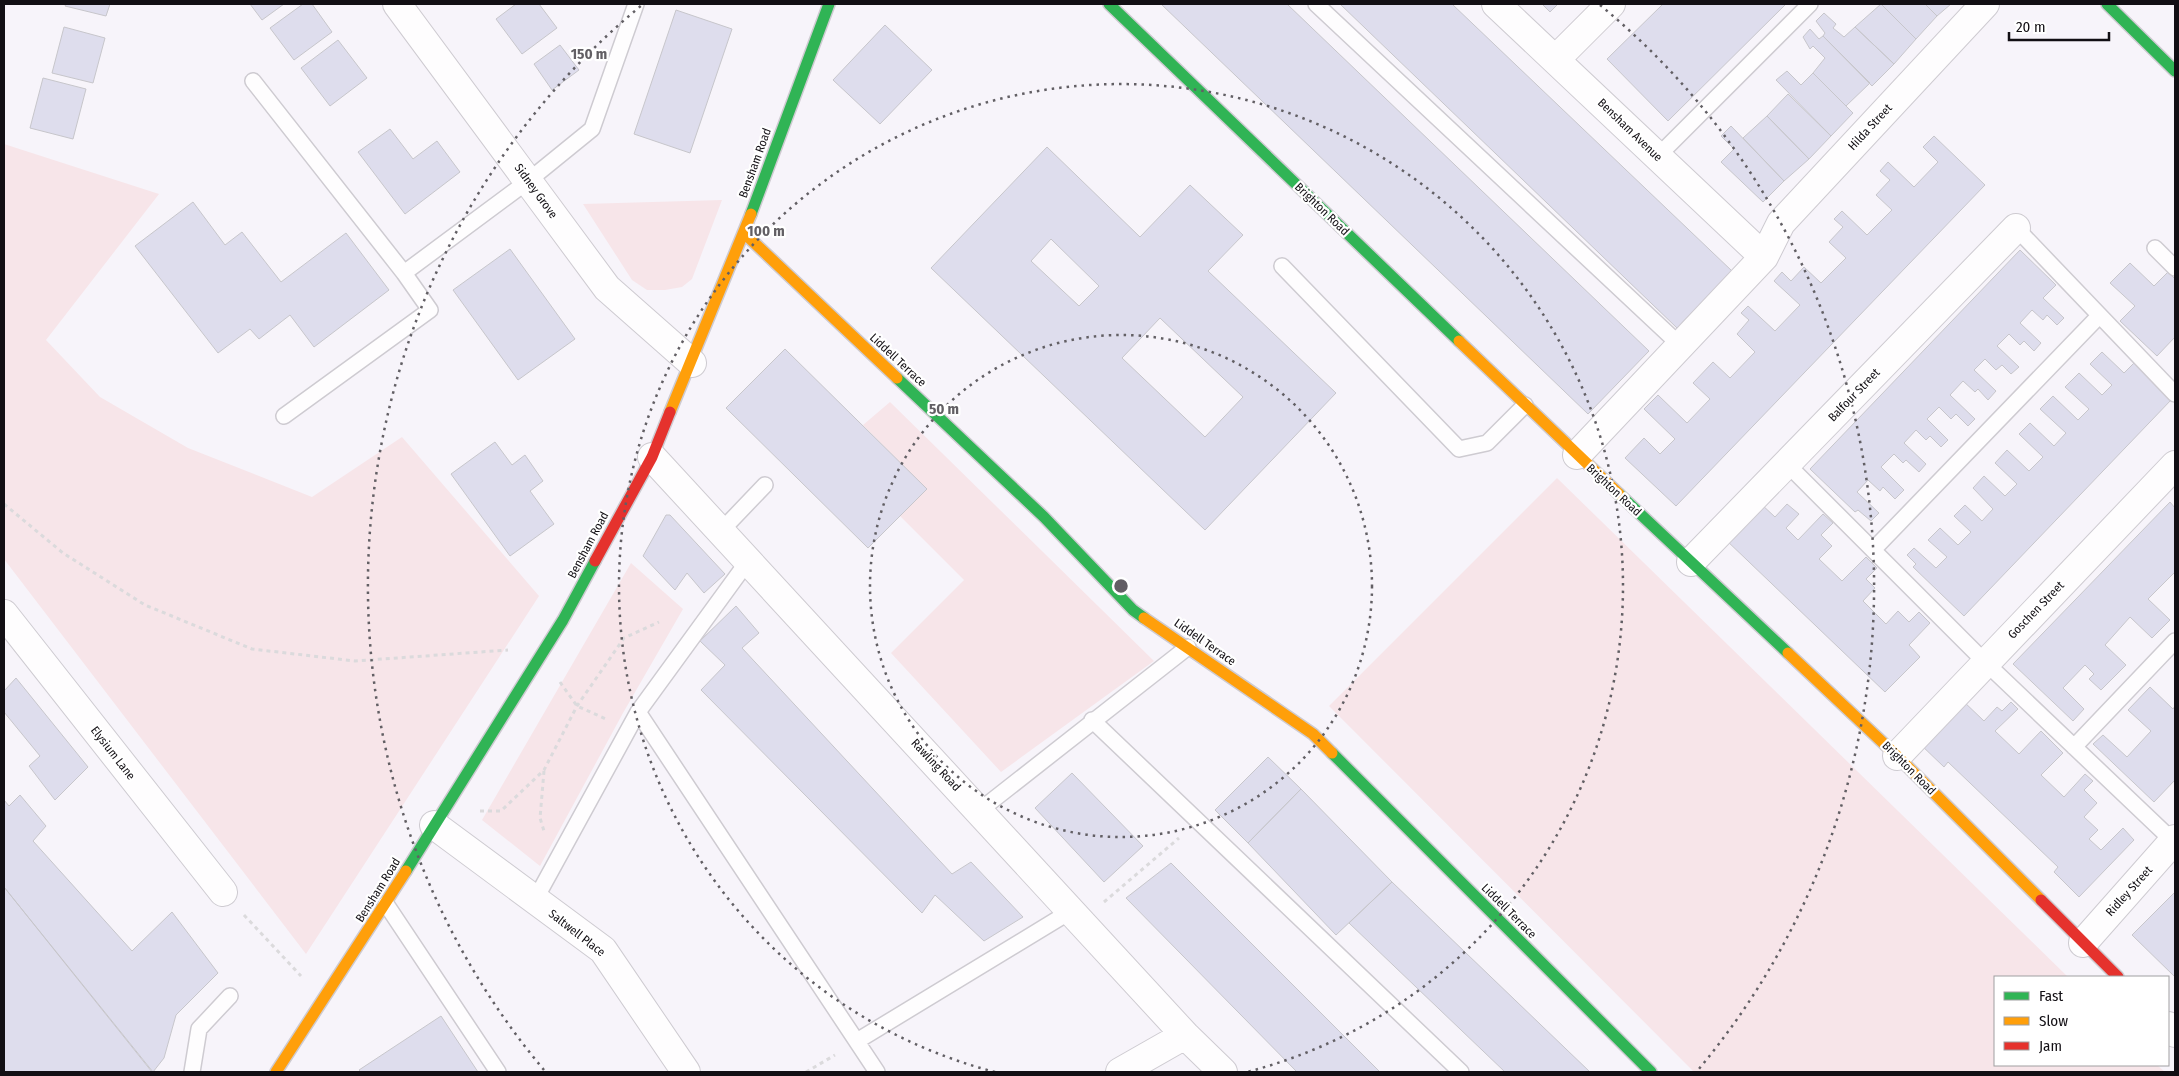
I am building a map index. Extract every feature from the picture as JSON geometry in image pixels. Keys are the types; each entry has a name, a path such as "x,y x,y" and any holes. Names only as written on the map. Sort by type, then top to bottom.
{"street":[{"name":"Sidney Grove","path":"397,4 607,288 692,363"},
{"name":"Bensham Road","path":"276,1072 290,1061 322,1000 386,904 563,620 652,457 744,233 829,4"},
{"name":"Brighton Road","path":"1109,4 1578,456 1897,756 2117,976"},
{"name":"Bensham Avenue","path":"1496,4 1764,257"},
{"path":"1556,60 1611,4"},
{"name":"Hilda Street","path":"1578,456 1764,257 1781,223 1985,4"},
{"path":"2106,4 2175,71"},
{"name":"Balfour Street","path":"1691,562 2016,228"},
{"name":"Liddell Terrace","path":"744,233 1044,517 1133,610 1313,734 1651,1072"},
{"name":"Rawling Road","path":"652,457 1185,1035 1223,1072"},
{"name":"Goschen Street","path":"1897,756 2175,465"},
{"name":"Elysium Lane","path":"4,614 223,892"},
{"name":"Saltwell Place","path":"439,818 535,900 604,950 686,1072"},
{"name":"Ridley Street","path":"2082,942 2174,840"},
{"path":"1120,1072 1185,1035"}],"lane":[{"path":"404,273 528,181 592,129 636,4"},
{"path":"1316,4 1681,346"},
{"path":"1658,156 1810,4"},
{"path":"253,81 404,273 430,310 284,416"},
{"path":"2016,228 2099,316 2174,390"},
{"path":"2155,248 2175,268"},
{"path":"1282,266 1459,449 1488,443 1525,405"},
{"path":"1873,550 2099,316"},
{"path":"1787,464 1986,663 2174,840"},
{"path":"721,532 766,485"},
{"path":"535,900 638,712 748,561"},
{"path":"2074,747 2175,641"},
{"path":"979,811 1092,720 1188,647"},
{"path":"638,712 877,1072"},
{"path":"1092,720 1461,1072"},
{"path":"386,904 498,1072"},
{"path":"857,1041 1076,916"},
{"path":"192,1072 199,1029 230,996"}],"path":[{"path":"4,504 63,553 145,605 252,649 355,661 543,652 577,706 628,729"},
{"path":"439,818 501,811 544,770 577,706 624,638 659,622"},
{"path":"544,770 540,818 555,863"},
{"path":"1076,916 1198,821"},
{"path":"223,892 322,1000"},
{"path":"806,1072 857,1041"}],"shaded area":[{"path":"4,144 159,194 46,340 100,397 188,448 312,497 402,437 539,596 306,954 4,559"},
{"path":"722,200 692,279 682,287 665,290 647,290 632,280 583,204"},
{"path":"890,402 1154,661 1001,772 891,653 964,580 900,516 926,489 863,425"},
{"path":"1557,478 2067,976 1994,976 1994,1066 2158,1066 2165,1072 1694,1072 1329,706"},
{"path":"631,563 683,609 623,713 540,866 482,820"}],"building":[{"path":"66,4 110,4 106,16 65,6"},
{"path":"250,4 284,4 262,20"},
{"path":"303,4 312,4 332,32 294,60 270,28"},
{"path":"516,4 539,4 557,28 522,54 496,19"},
{"path":"1161,4 1287,4 1649,351 1588,414"},
{"path":"1340,4 1452,4 1732,271 1677,328"},
{"path":"1542,4 1558,4 1550,12"},
{"path":"1663,4 1786,4 1668,121 1607,59"},
{"path":"1881,4 1916,39 1894,64 1855,27"},
{"path":"1881,4 1925,4 1937,16 1916,39"},
{"path":"1925,4 1951,4 1937,16"},
{"path":"676,10 732,29 690,153 634,134"},
{"path":"1824,13 1836,24 1833,28 1844,37 1855,27 1894,64 1872,86 1823,36 1825,33 1816,21"},
{"path":"885,25 932,70 880,124 833,80"},
{"path":"64,27 105,38 93,83 52,73"},
{"path":"1810,29 1819,39 1823,36 1870,83 1846,106 1813,73 1825,58 1813,46 1810,49 1803,37"},
{"path":"338,40 367,78 330,106 301,68"},
{"path":"560,45 579,70 552,90 534,64"},
{"path":"1787,71 1801,85 1813,73 1853,113 1831,136 1776,80"},
{"path":"43,78 86,89 73,139 30,128"},
{"path":"1788,94 1831,136 1809,159 1767,116"},
{"path":"1767,116 1809,159 1784,181 1743,138"},
{"path":"1731,126 1784,181 1763,202 1721,162 1734,149 1721,136"},
{"path":"390,129 413,159 437,141 460,172 405,214 358,152"},
{"path":"1934,136 1985,185 1676,506 1625,458 1644,438 1660,454 1675,439 1644,409 1658,395 1687,423 1710,399 1693,383 1713,362 1730,378 1755,352 1737,334 1749,320 1741,313 1748,306 1775,331 1800,305 1774,281 1782,272 1791,281 1804,267 1821,283 1846,258 1829,242 1843,227 1834,219 1842,211 1867,235 1892,210 1876,195 1890,180 1880,171 1888,162 1914,187 1938,162 1923,147"},
{"path":"1047,147 1140,237 1190,185 1243,235 1208,271 1336,393 1205,530 931,268","holes":["1051,239 1099,286 1079,306 1031,261","1160,318 1243,397 1205,437 1122,358"]},
{"path":"193,202 225,245 242,232 281,282 346,233 389,290 314,347 290,315 259,339 250,329 218,353 135,246"},
{"path":"510,249 575,339 518,380 453,290"},
{"path":"2020,250 2056,285 2043,298 2064,318 2057,325 2047,315 2043,320 2032,310 2020,323 2041,343 2034,351 2024,341 2020,345 2009,334 1997,346 2019,367 2011,374 2002,365 1996,370 1985,359 1974,370 1996,391 1988,400 1978,389 1975,392 1963,381 1950,395 1975,419 1968,426 1956,414 1951,419 1939,407 1927,419 1948,440 1941,447 1930,436 1926,440 1916,430 1904,443 1926,464 1919,472 1906,460 1903,463 1894,454 1881,467 1904,490 1895,499 1883,487 1880,491 1868,480 1857,492 1879,513 1871,521 1858,510 1855,512 1810,469"},
{"path":"2130,263 2154,286 2168,272 2175,279 2175,337 2157,356 2120,321 2135,306 2110,283"},
{"path":"785,349 927,489 868,548 726,408"},
{"path":"2102,352 2124,373 2134,363 2172,399 1964,616 1913,567 1916,564 1907,555 1914,548 1936,568 1947,557 1928,540 1940,528 1958,545 1971,532 1954,516 1965,505 1982,521 1993,509 1973,488 1984,476 2005,496 2017,484 1995,463 2007,450 2029,471 2043,457 2019,434 2030,423 2054,446 2066,433 2040,409 2053,396 2078,420 2089,409 2065,387 2079,373 2102,395 2112,385 2090,364"},
{"path":"495,442 512,465 525,455 543,481 530,491 554,524 510,556 451,474"},
{"path":"2170,502 2175,508 2175,572 2148,599 2170,620 2152,638 2130,617 2105,645 2126,665 2101,690 2089,679 2094,674 2085,665 2063,688 2084,709 2073,721 2013,664"},
{"path":"1760,503 1775,517 1787,504 1799,514 1786,528 1798,540 1823,514 1833,523 1821,535 1832,546 1819,559 1842,581 1866,557 1877,568 1866,579 1875,588 1863,601 1886,624 1898,611 1909,622 1919,612 1930,623 1909,645 1920,657 1885,692 1725,539"},
{"path":"666,515 670,515 725,574 704,593 687,573 675,590 643,556"},
{"path":"736,606 759,633 742,648 952,874 971,862 1023,917 984,941 935,895 922,913 701,690 725,665 700,641"},
{"path":"16,678 88,767 55,800 29,766 40,756 4,712 4,691"},
{"path":"2150,687 2173,709 2175,706 2175,780 2154,802 2093,744 2103,735 2127,757 2151,731 2128,710"},
{"path":"1961,699 1984,721 1997,707 2002,711 2011,702 2018,709 1995,731 2019,754 2041,731 2063,753 2041,775 2064,797 2085,774 2093,781 2084,790 2097,803 2084,817 2098,830 2089,839 2101,850 2123,828 2134,840 2079,897 2054,872 2058,867 1948,762 1944,767 1919,743"},
{"path":"1268,757 1301,789 1248,843 1215,810"},
{"path":"1072,773 1143,846 1104,882 1035,808"},
{"path":"1301,789 1392,882 1336,935 1248,843"},
{"path":"20,795 46,826 33,841 132,951 172,912 218,973 176,1015 164,1058 153,1072 4,887 4,800 9,806"},
{"path":"1171,863 1380,1072 1297,1072 1126,898"},
{"path":"1392,882 1590,1072 1505,1072 1349,923"},
{"path":"4,887 152,1072 4,1072"},
{"path":"2175,892 2175,977 2132,935"},
{"path":"441,1016 478,1072 361,1072 359,1070"}],"traffic: fast":[{"path":"751,214 829,4"},
{"path":"1109,4 1459,341"},
{"path":"2107,4 2175,71"},
{"path":"897,378 1044,517 1133,610 1144,618"},
{"path":"1619,494 1788,653"},
{"path":"406,871 563,620 595,561"},
{"path":"1332,753 1651,1072"}],"traffic: slow":[{"path":"670,412 751,214"},
{"path":"744,233 897,378"},
{"path":"1459,341 1619,494"},
{"path":"1144,618 1313,734 1332,753"},
{"path":"1788,653 1897,756 2041,900"},
{"path":"276,1072 406,871"}],"traffic: jam":[{"path":"595,561 652,457 670,412"},
{"path":"2041,900 2117,976"}]}
